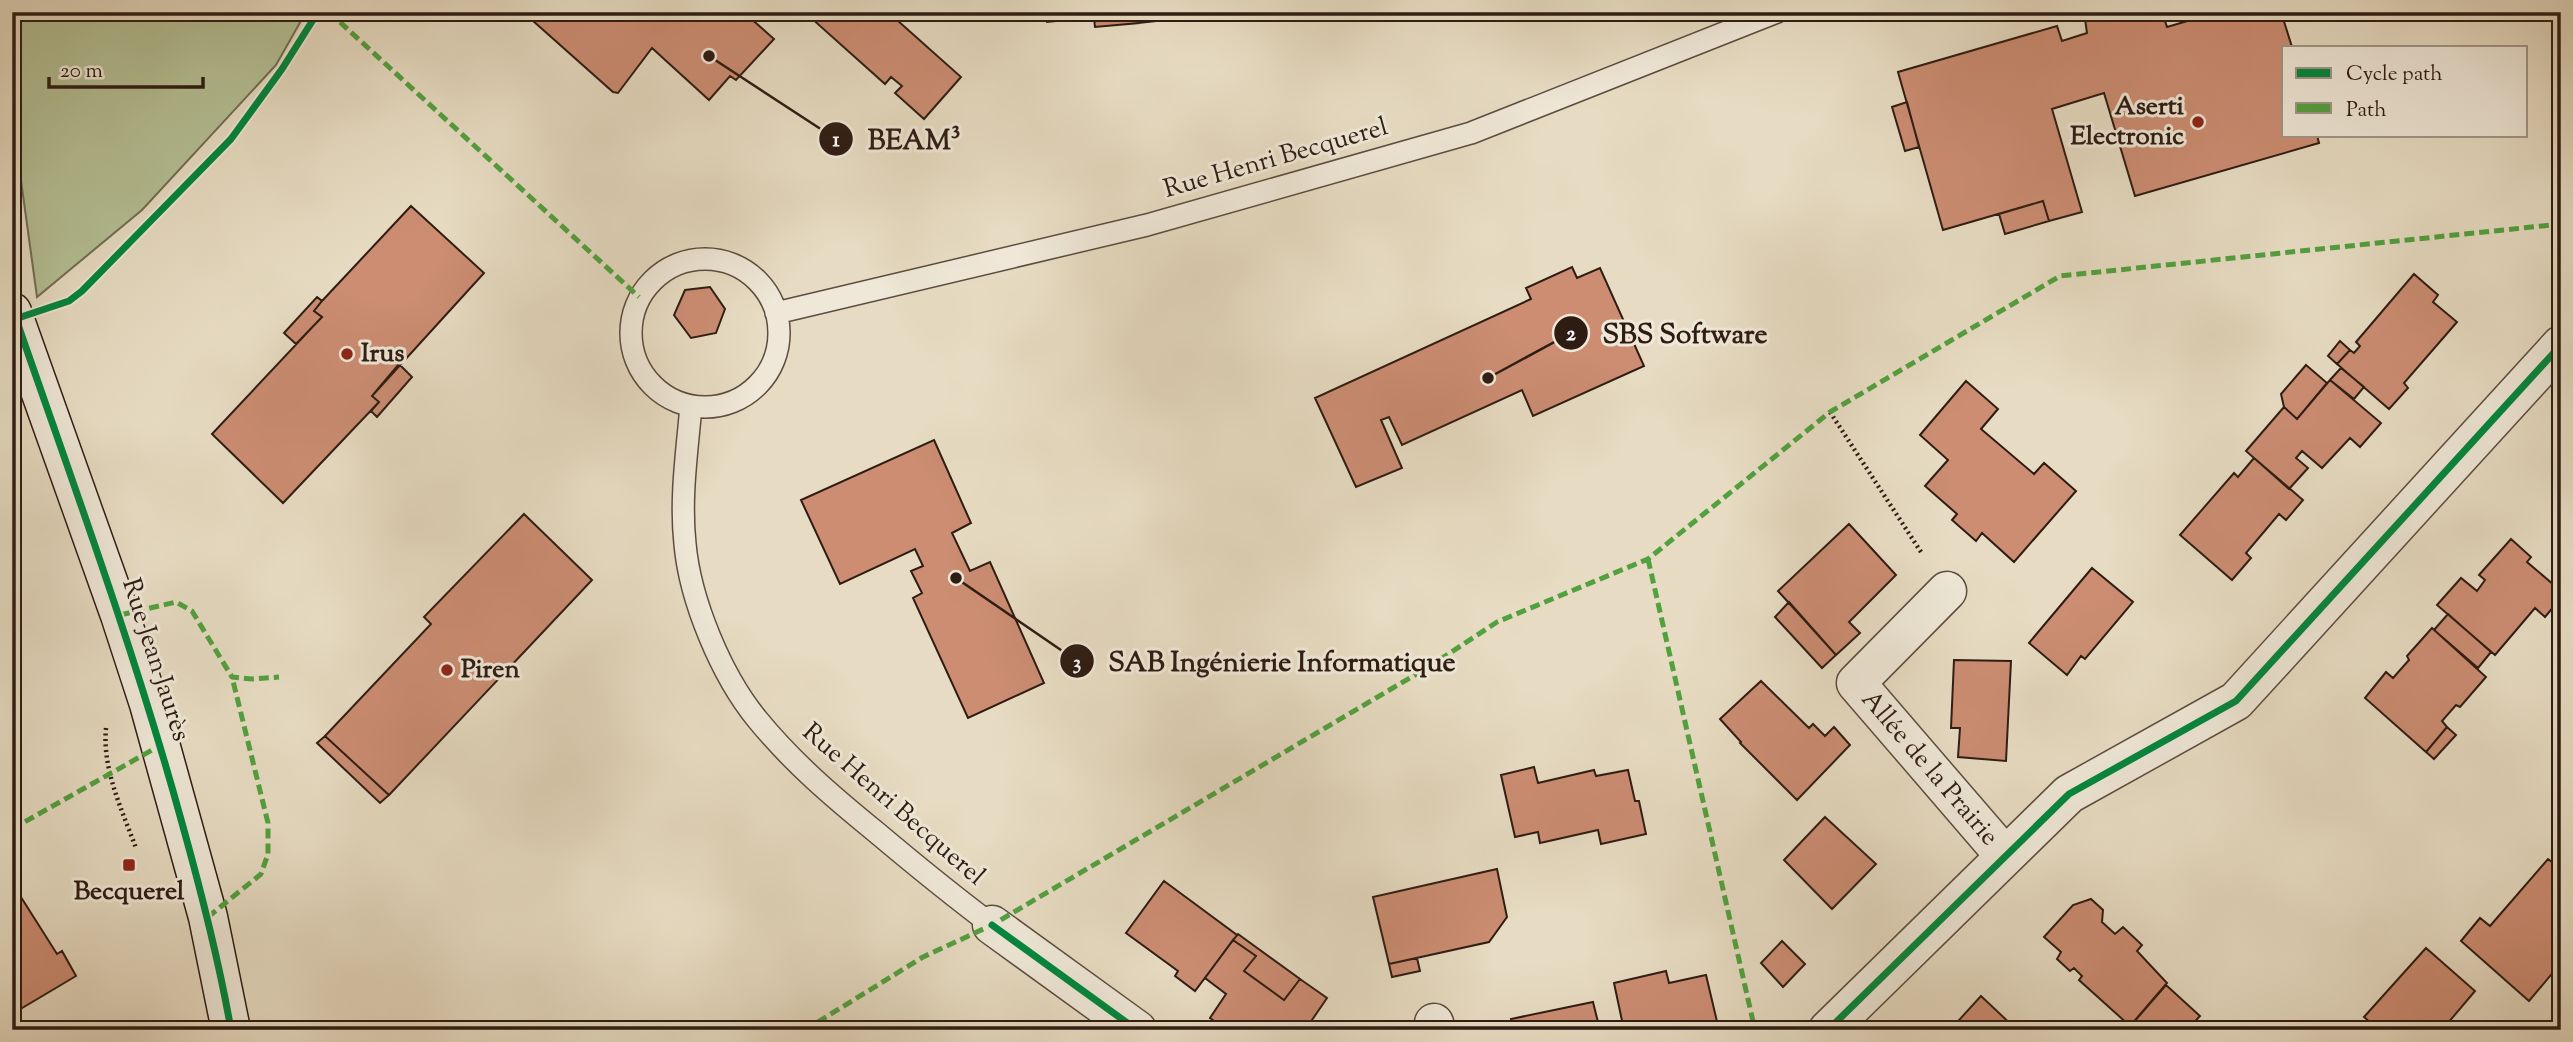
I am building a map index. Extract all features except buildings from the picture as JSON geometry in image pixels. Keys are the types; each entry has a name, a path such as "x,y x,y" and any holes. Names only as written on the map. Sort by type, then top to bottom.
{"street":[{"name":"Rue Jean Jaurès","path":"13,311 149,704 208,917 231,1030"},
{"path":"1828,1030 2069,794 2236,701 2561,345"},
{"name":"Allée de la Prairie","path":"1947,591 1856,683 2005,856"},
{"path":"992,925 1137,1030"}],"lane":[{"name":"Rue Henri Becquerel","path":"776,313 1147,225 1471,133 1777,12"},
{"path":"703,259 723,261 741,268 757,280 769,295 776,313 779,335 776,355 766,375 752,391 713,407 691,407 669,399 650,384 637,364 630,341 631,318 639,296 651,281 666,269 703,259"},
{"name":"Rue Henri Becquerel","path":"691,407 682,507 685,547 693,589 731,679 755,717 824,790 992,925"}],"path":[{"path":"1830,412 1947,591"}],"green space":[{"path":"12,12 306,12 276,65 142,210 37,297 12,115"}],"marked path":[{"path":"329,12 639,297"},
{"path":"805,1030 923,957 992,925 1430,666 1497,622 1648,559 1830,412 2060,276 2561,224"},
{"path":"1648,559 1755,1030"},
{"path":"120,615 176,602 192,611 232,677 279,677"},
{"path":"208,917 261,874 268,854 268,823 232,677"},
{"path":"12,829 161,745"}],"cycle path":[{"path":"12,320 69,301 82,291 231,139 282,69 318,12"},
{"path":"16,319 103,569 164,759 209,926 231,1030"},
{"path":"1828,1030 2069,794 2236,701 2561,345"},
{"path":"992,925 1137,1030"}],"place":[{"name":"BEAM³","path":"709,56"},
{"name":"Aserti Electronic","path":"2198,122"},
{"name":"Irus","path":"347,354"},
{"name":"SBS Software","path":"1488,378"},
{"name":"SAB Ingénierie Informatique","path":"956,578"},
{"name":"Piren","path":"447,670"},
{"name":"Becquerel","path":"129,865"}]}
